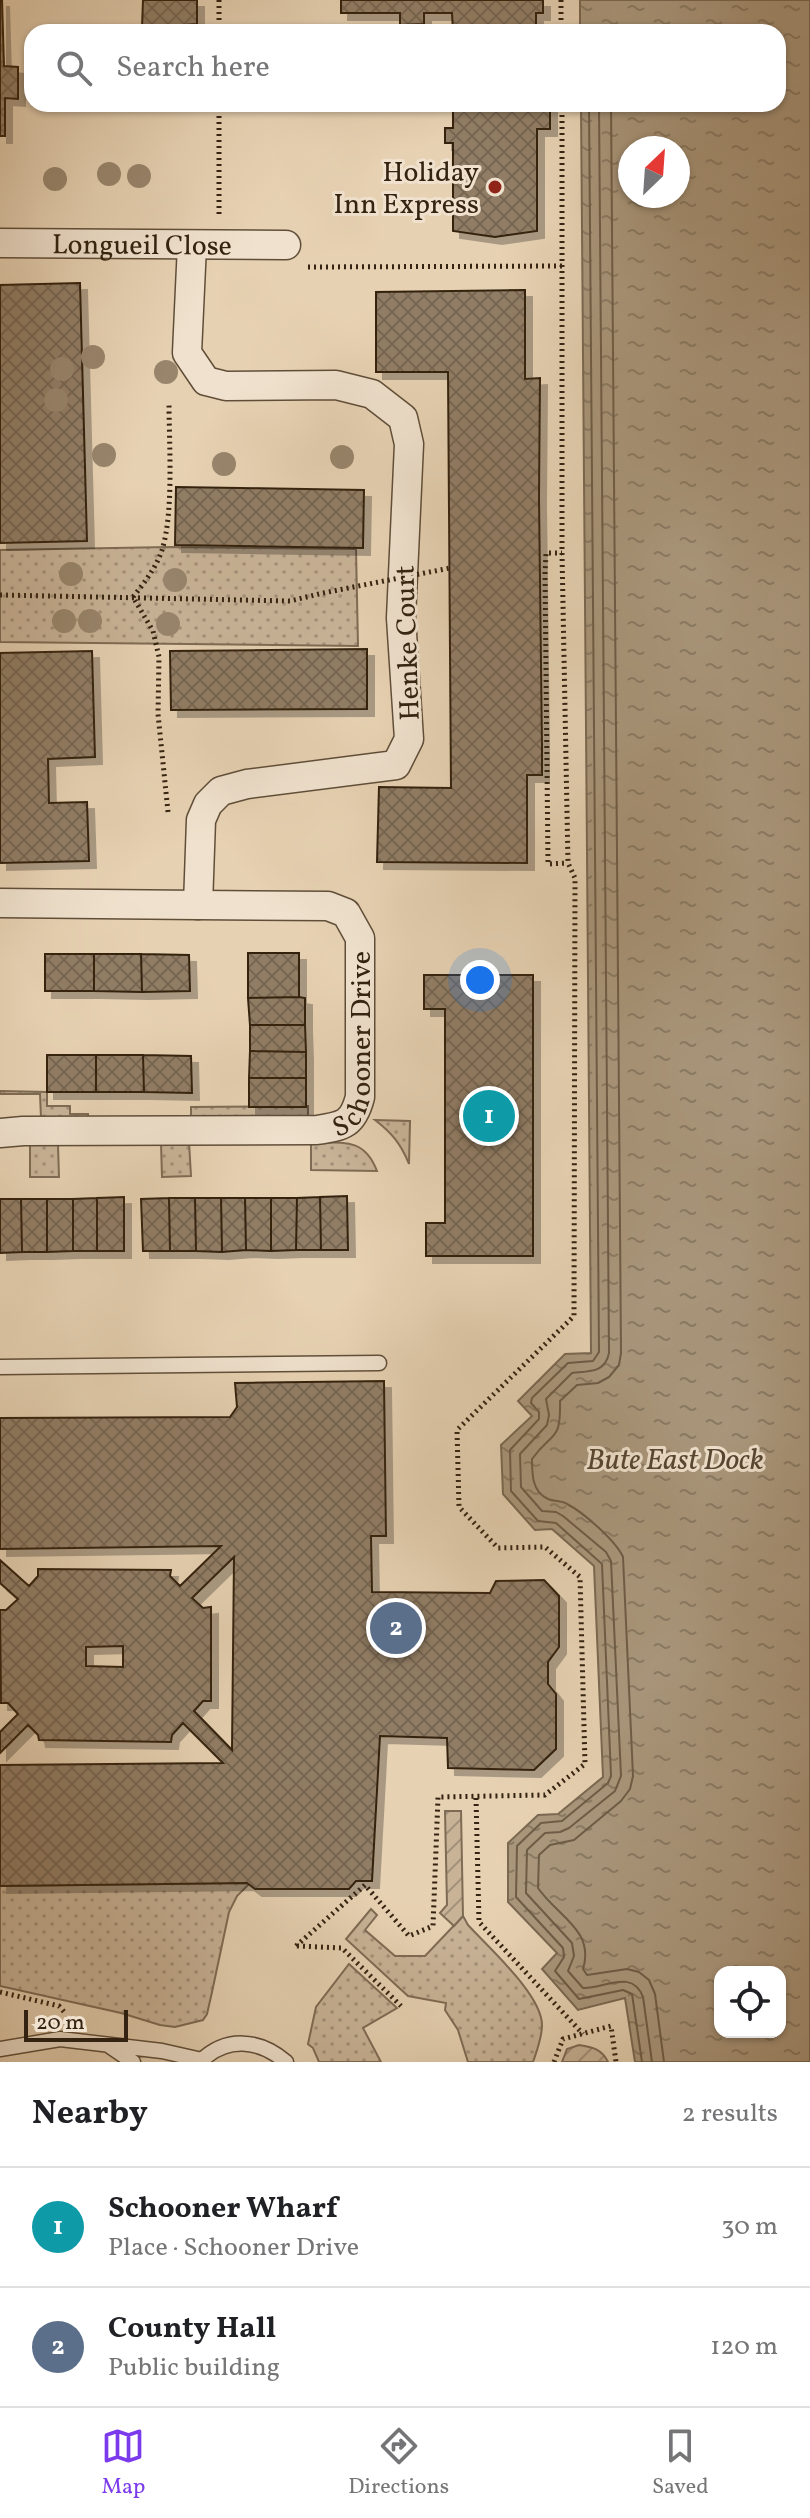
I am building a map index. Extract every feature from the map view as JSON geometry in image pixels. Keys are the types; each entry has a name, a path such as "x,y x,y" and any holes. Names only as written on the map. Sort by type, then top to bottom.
{"street":[{"name":"Longueil Close","path":"0,243 286,245"},
{"name":"Henke Court","path":"198,905 201,820 208,804 221,791 247,784 396,765 409,739 401,618 409,444 403,418 372,394 336,385 226,386 206,381 187,353 206,245"},
{"path":"0,903 198,905"},
{"name":"Schooner Drive","path":"0,1133 317,1130 347,1123 356,1111 360,1097 360,938 346,913 328,906 198,905"}],"lane":[{"path":"0,1367 379,1363"},
{"path":"0,2049 60,2039 162,2051 201,2061 218,2048 236,2043 264,2047 286,2062"},
{"path":"104,2042 133,2062"}],"path":[{"path":"219,0 219,24"},
{"path":"561,0 561,24"},
{"path":"206,245 218,112"},
{"path":"401,2006 342,1948 296,1946 365,1885 409,1936 433,1926 438,1797 545,1795 585,1764 580,1577 545,1547 498,1548 459,1507 457,1430 574,1316 575,878 568,863 562,553 562,112"},
{"path":"286,245 304,267 563,266"},
{"path":"133,597 150,575 162,551 168,521 169,402"},
{"path":"562,553 546,553 545,573 548,864 568,863"},
{"path":"0,595 290,601 450,568"},
{"path":"133,597 153,631 159,657 158,714 168,813"},
{"path":"476,1798 479,1922 583,2034"},
{"path":"0,1992 59,2006 86,2041"},
{"path":"554,2062 563,2039 611,2026 616,2062"}],"shaded area":[{"path":"170,547 356,549 358,646 0,642 0,550"},
{"path":"0,1091 47,1092 47,1106 70,1106 70,1114 88,1114 88,1118 41,1118 40,1094 0,1094"},
{"path":"308,1106 308,1116 191,1117 191,1107"},
{"path":"375,1120 410,1121 409,1164 395,1139"},
{"path":"189,1142 191,1176 162,1177 161,1143"},
{"path":"311,1143 343,1143 359,1147 372,1160 377,1171 311,1170"},
{"path":"30,1145 58,1145 59,1177 30,1177"},
{"path":"445,1811 461,1811 463,1916 454,1926 440,1913 447,1905"},
{"path":"247,1883 229,1912 207,2014 203,2020 175,2027 160,2025 121,2013 0,1986 0,1886"},
{"path":"371,1909 377,1915 365,1930 395,1956 425,1956 463,1916 524,1986 540,2013 541,2035 533,2062 468,2062 458,2030 445,2010 446,2003 408,1996 346,1939"},
{"path":"349,1964 397,2008 363,2028 381,2062 319,2062 308,2044 316,2007"},
{"path":"579,2045 596,2049 608,2062 562,2062 567,2049"}],"water":[{"name":"Bute East Dock","path":"580,0 810,0 810,2062 635,2062 625,1998 578,2010 542,1969 557,1953 508,1902 508,1843 538,1815 558,1814 603,1777 594,1566 552,1529 535,1530 503,1494 501,1445 532,1416 518,1401 565,1354 591,1353 581,112 786,112 786,24 580,24"}],"building":[{"path":"0,0 4,66 18,67 18,99 5,98 5,136 0,136"},
{"path":"143,0 197,0 197,24 142,24"},
{"path":"341,0 543,0 543,13 536,13 536,24 453,24 452,13 424,13 424,24 400,24 400,13 341,13"},
{"name":"Holiday Inn Express","path":"453,112 550,112 550,129 537,129 537,231 495,237 453,231 453,143 445,143 445,128 453,128"},
{"path":"80,283 87,541 0,543 0,285"},
{"path":"525,290 525,379 540,378 542,746 542,775 527,775 527,863 377,862 379,787 451,788 448,372 376,372 376,292"},
{"path":"176,487 364,490 363,548 175,545"},
{"path":"367,649 367,709 171,710 170,651"},
{"path":"92,651 95,757 48,759 49,803 87,802 89,861 0,863 0,653"},
{"path":"248,953 299,953 299,997 248,998"},
{"path":"45,954 94,954 94,991 45,991"},
{"path":"94,954 141,954 142,992 94,991"},
{"path":"141,954 189,955 190,991 142,992"},
{"path":"424,975 533,975 533,1256 426,1256 426,1223 445,1223 445,1009 424,1009"},
{"path":"248,998 305,998 305,1025 250,1025"},
{"path":"250,1025 305,1025 306,1052 250,1051"},
{"path":"250,1051 306,1052 306,1078 249,1078"},
{"path":"47,1055 96,1055 96,1092 47,1092"},
{"path":"96,1055 143,1055 144,1092 96,1092"},
{"path":"143,1055 191,1056 192,1093 144,1092"},
{"path":"249,1078 306,1078 306,1107 249,1107"},
{"path":"347,1196 348,1250 321,1250 320,1197"},
{"path":"124,1197 124,1251 97,1251 97,1198"},
{"path":"320,1197 321,1250 296,1250 297,1198"},
{"path":"97,1198 97,1251 73,1251 73,1199"},
{"path":"169,1198 195,1198 196,1251 170,1251"},
{"path":"169,1198 170,1251 143,1251 141,1199"},
{"path":"195,1198 221,1198 222,1252 196,1251"},
{"path":"221,1198 245,1198 246,1250 222,1252"},
{"path":"245,1198 271,1198 271,1251 246,1250"},
{"path":"271,1198 297,1198 296,1250 271,1251"},
{"path":"0,1199 21,1199 22,1252 0,1253"},
{"path":"21,1199 47,1199 47,1252 22,1252"},
{"path":"47,1199 73,1199 73,1251 47,1252"},
{"path":"384,1381 386,1536 371,1536 372,1592 490,1593 496,1581 544,1580 559,1596 559,1647 548,1662 548,1684 556,1694 556,1749 534,1770 448,1768 447,1738 380,1736 372,1881 356,1881 349,1889 255,1889 247,1883 0,1886 0,1765 223,1763 183,1723 172,1735 171,1742 39,1740 28,1725 0,1753 0,1732 18,1714 8,1703 1,1703 0,1610 6,1610 18,1599 0,1583 0,1560 29,1586 38,1576 38,1569 171,1570 170,1576 180,1586 221,1546 0,1549 0,1418 230,1417 237,1407 235,1383","holes":["234,1557 232,1750 194,1711 203,1701 211,1701 211,1607 203,1608 192,1598","123,1646 123,1667 86,1666 86,1647"]}],"place":[{"name":"Holiday Inn Express","path":"495,187"},
{"name":"Schooner Wharf","path":"489,1116"},
{"name":"County Hall","path":"396,1628"}]}
